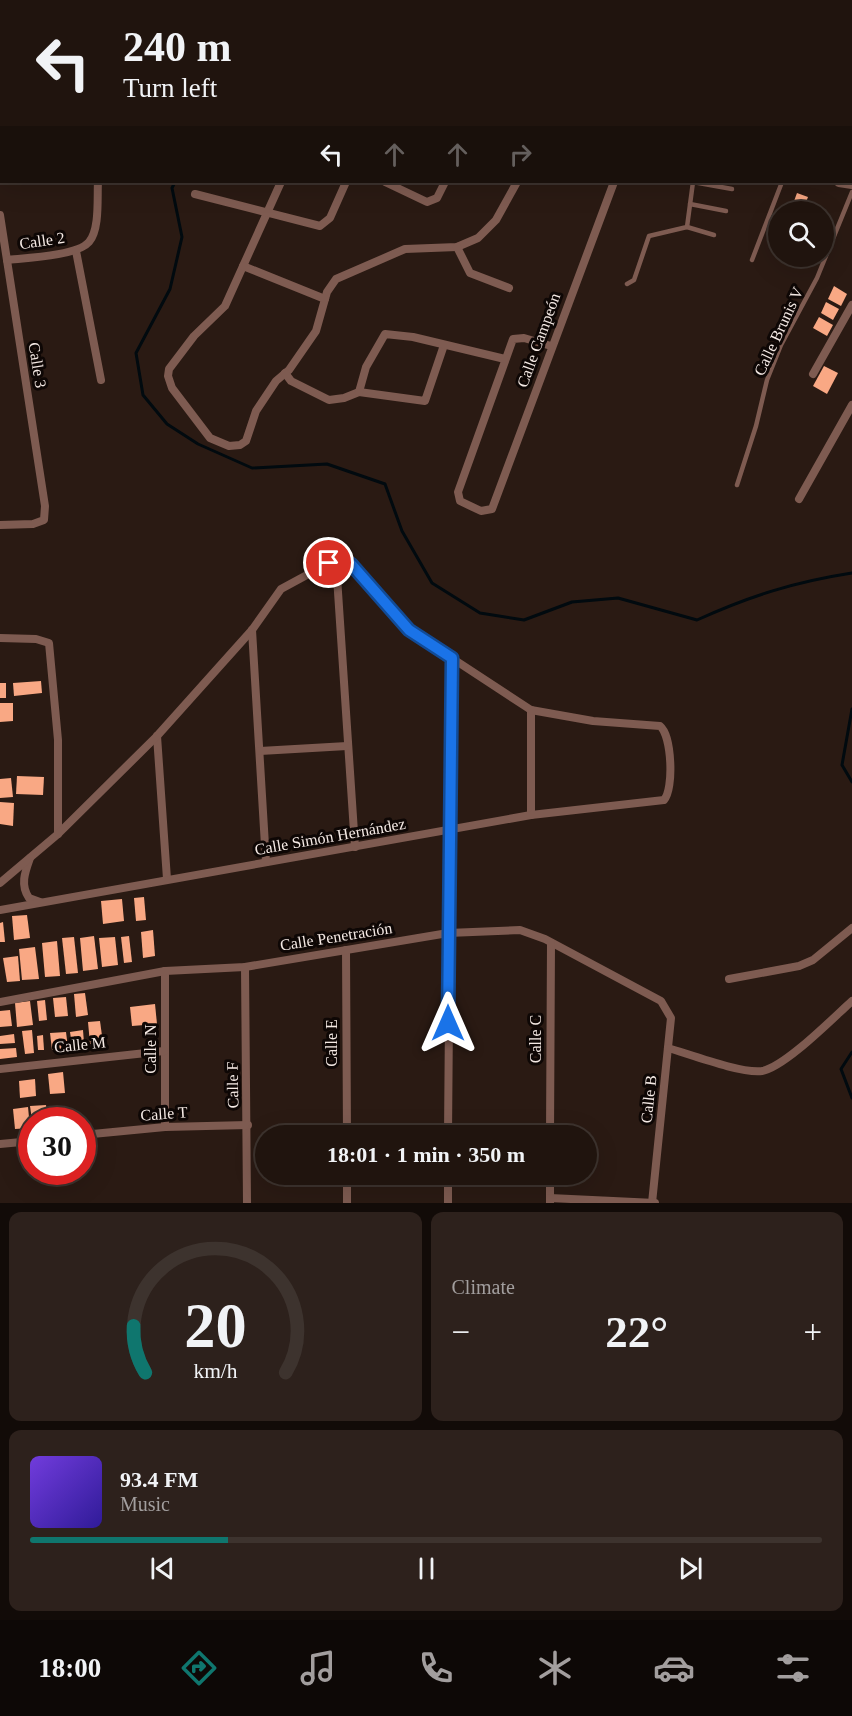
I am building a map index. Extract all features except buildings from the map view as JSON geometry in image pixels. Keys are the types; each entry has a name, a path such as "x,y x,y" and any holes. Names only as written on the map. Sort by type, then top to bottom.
{"street":[{"name":"Calle 2","path":"7,260 76,251 89,242 94,229 98,183"},
{"path":"280,183 225,306 179,353 172,362 168,376 172,388 210,438 229,446 240,446 246,441 247,432 276,381 285,373 316,332 325,299 336,279 405,249 457,247 478,238 489,229 516,183"},
{"path":"195,194 320,226 330,218 346,183"},
{"path":"387,183 427,202 437,198 444,183"},
{"name":"Calle Campeón","path":"506,359 457,497 460,501 482,511 492,509 614,183"},
{"name":"Calle 3","path":"0,215 45,506 44,520 33,524 0,525"},
{"path":"457,247 470,273 509,288"},
{"path":"76,251 101,380"},
{"path":"243,266 325,299"},
{"path":"813,374 852,305"},
{"path":"359,392 366,367 382,335 396,335 506,359 513,339 518,337 551,346"},
{"path":"285,373 291,381 328,400 344,398 359,392 425,401 444,345"},
{"path":"799,499 852,405"},
{"path":"336,562 355,847"},
{"path":"0,883 58,834 157,736 252,630 281,589 310,571 336,562 351,564 409,630 531,710 531,815"},
{"path":"252,630 266,862"},
{"path":"0,638 36,639 49,643 58,740 58,834"},
{"path":"448,1125 448,831 452,658"},
{"name":"Calle Simón Hernández","path":"0,910 531,815 666,799 670,783 669,755 663,728 593,721 531,710"},
{"path":"157,736 167,879"},
{"path":"260,751 347,746"},
{"path":"30,857 24,876 25,889 29,898 40,902"},
{"path":"729,979 799,966 813,960 852,928"},
{"name":"Calle Penetración","path":"0,1002 165,972 245,967 448,933 520,930 539,935 662,1001"},
{"name":"Calle C","path":"550,1125 551,943"},
{"name":"Calle E","path":"346,950 346,1125"},
{"name":"Calle F","path":"245,967 247,1203"},
{"name":"Calle N","path":"165,972 165,1127"},
{"name":"Calle B","path":"653,1202 671,1018 662,1001"},
{"path":"668,1048 745,1070 761,1071 779,1064 852,1001"},
{"name":"Calle M","path":"0,1070 61,1060 164,1051"},
{"name":"Calle T","path":"96,1134 165,1127 248,1125"},
{"path":"0,1144 18,1142"},
{"path":"347,1185 347,1203"},
{"path":"448,1185 448,1203"},
{"path":"550,1185 550,1201 653,1202"}],"lane":[{"path":"687,227 693,183"},
{"path":"699,183 732,189"},
{"path":"752,260 782,183"},
{"name":"Calle Brunis V","path":"736,485 756,426 766,381 781,345 817,278 852,192"},
{"path":"690,204 726,211"},
{"path":"627,284 634,280 649,236 687,227 714,234"}],"waterway":[{"path":"174,183 172,188 182,237 170,289 136,353 143,395 167,424 198,444 252,468 327,464 385,484 402,531 432,583 480,613 524,620 572,602 618,598 697,620 773,591 852,573"},
{"path":"852,709 842,765 852,782"},
{"path":"852,1052 841,1069 852,1098"}],"route":[{"path":"329,563 351,564 393,615 409,630 452,658 448,831 448,1023"}]}
